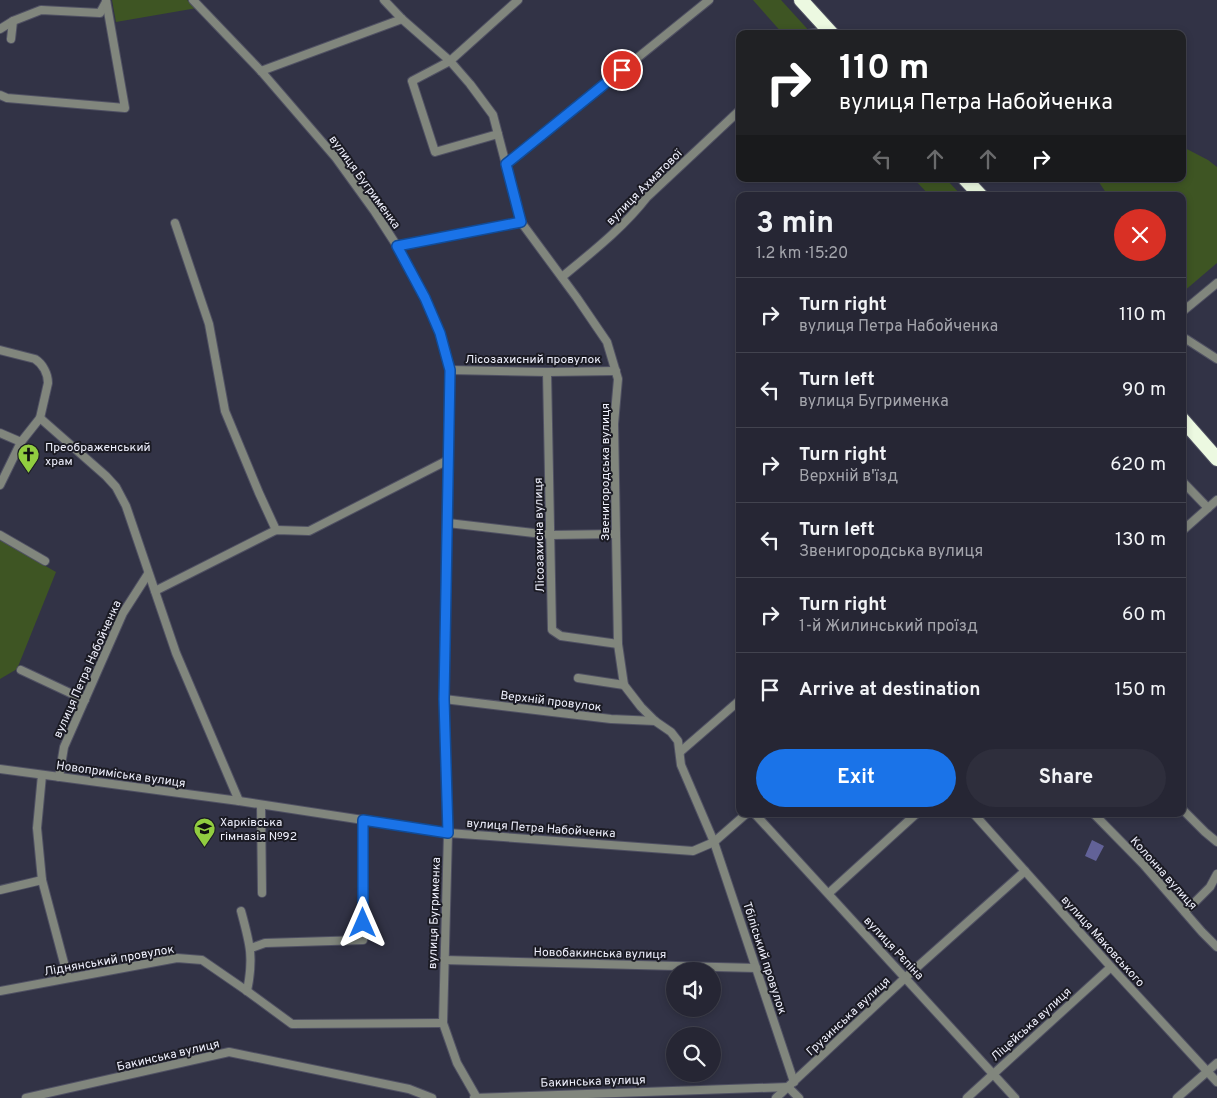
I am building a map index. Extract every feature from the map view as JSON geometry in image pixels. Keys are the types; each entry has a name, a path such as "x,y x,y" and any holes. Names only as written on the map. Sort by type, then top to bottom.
{"highway":[{"path":"801,0 829,30"},
{"path":"968,182 977,192"},
{"path":"1186,424 1217,459"}],"street":[{"name":"вулиця Бугрименка","path":"192,0 261,71 336,158 397,246 425,298 440,333 450,370 444,699 448,833 443,1023 457,1063 475,1097"},
{"name":"Звенигородська вулиця","path":"384,0 402,19 450,62 470,84 493,115 521,222 607,342 618,379 614,424 618,644 624,685 641,707 678,741 681,765 714,842"},
{"path":"498,134 435,152 412,81 450,62 518,0"},
{"path":"506,164 709,0"},
{"path":"0,29 13,21 41,10 100,12 106,1"},
{"path":"0,95 7,98 125,108 106,1"},
{"path":"261,71 402,19"},
{"path":"11,39 13,21"},
{"name":"вулиця Ахматової","path":"562,277 607,240 647,197 736,114"},
{"path":"397,246 521,222"},
{"path":"175,223 209,324 225,411 276,530"},
{"path":"1186,309 1217,283"},
{"path":"1186,339 1217,359"},
{"path":"0,350 35,359 40,362 48,377 40,418 21,442 0,485"},
{"name":"Лісозахисний провулок","path":"450,370 616,371"},
{"name":"Лісозахисна вулиця","path":"547,372 552,630 561,636 618,644"},
{"path":"40,418 106,476 116,487 126,506 176,653 238,801"},
{"path":"0,433 21,442"},
{"path":"155,591 276,530 309,531 448,460"},
{"path":"1186,485 1208,508"},
{"path":"1186,527 1217,500"},
{"path":"448,523 550,535 616,534"},
{"path":"0,535 45,561"},
{"name":"вулиця Петра Набойченка","path":"59,777 64,747 84,700 123,613 148,574"},
{"path":"21,670 84,700"},
{"path":"578,678 624,685"},
{"name":"Верхній провулок","path":"444,699 611,719 655,721"},
{"path":"680,752 736,703"},
{"name":"Новоприміська вулиця","path":"0,769 238,801"},
{"path":"42,775 37,828 42,880 68,978"},
{"name":"вулиця Петра Набойченка","path":"238,801 448,833 693,851 714,842 743,817"},
{"path":"260,805 262,893"},
{"path":"1186,813 1217,842"},
{"name":"вулиця Рєпіна","path":"758,817 1015,1098"},
{"path":"829,893 913,817"},
{"name":"вулиця Маковського","path":"977,817 1217,1082"},
{"name":"Колонна вулиця","path":"1097,817 1143,864 1217,947"},
{"path":"251,948 266,943 364,940 363,820"},
{"name":"Тбіліський провулок","path":"714,842 756,968 791,1084"},
{"name":"Грузинська вулиця","path":"776,1098 906,977 1025,871"},
{"path":"1185,912 1210,887 1217,874"},
{"path":"0,890 42,880"},
{"path":"241,911 251,948 251,971 248,991"},
{"name":"Ліднянський провулок","path":"0,991 177,958 202,960 292,1024 443,1023"},
{"name":"Новобакинська вулиця","path":"444,960 756,968"},
{"name":"Ліцейська вулиця","path":"966,1098 1111,967"},
{"name":"Бакинська вулиця","path":"26,1098 229,1052 409,1089 432,1098"},
{"path":"1177,1098 1217,1063"},
{"path":"791,1084 799,1098"},
{"name":"Бакинська вулиця","path":"475,1097 791,1084"}],"green space":[{"path":"112,0 187,0 197,8 116,22"},
{"path":"753,0 781,0 808,30 779,30"},
{"path":"1186,149 1208,160 1217,167 1217,263 1186,289 1186,192 1105,192 1099,182 1186,182"},
{"path":"917,182 949,182 958,192 926,192"},
{"path":"0,540 56,572 17,669 0,679"}],"water":[{"path":"1092,840 1104,846 1096,861 1085,856"}],"place":[{"name":"Преображенський храм","path":"29,473"},
{"name":"Харківська гімназія №92","path":"204,848"}],"route":[{"path":"363,923 363,820 448,833 444,699 450,370 440,333 425,298 397,246 521,222 506,164 622,70"}]}
